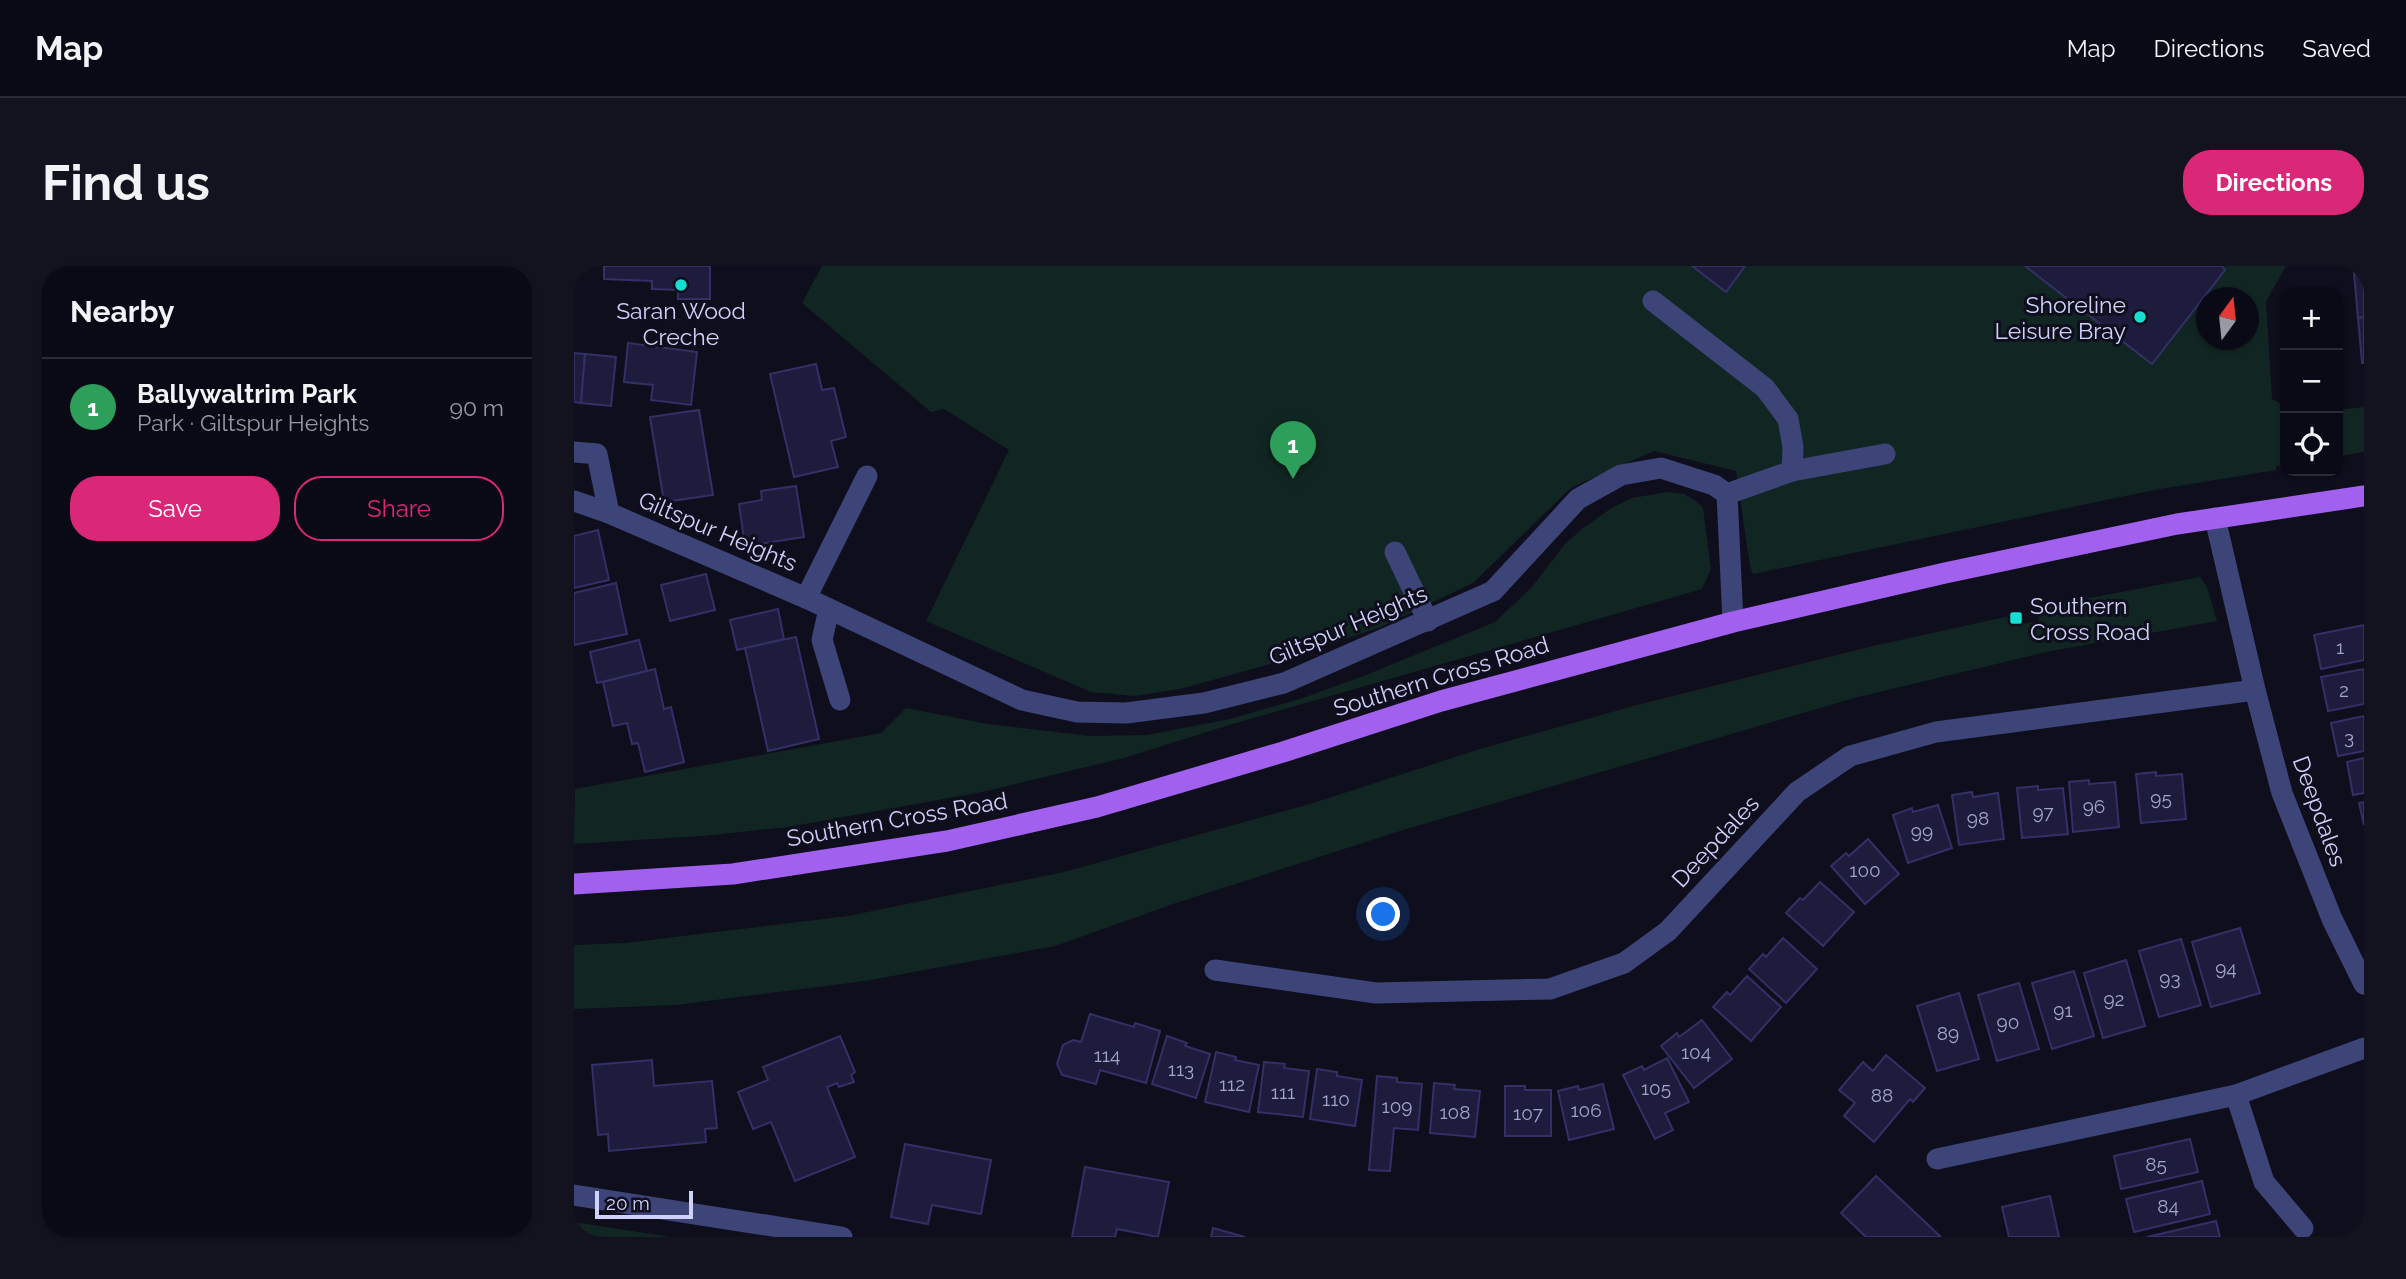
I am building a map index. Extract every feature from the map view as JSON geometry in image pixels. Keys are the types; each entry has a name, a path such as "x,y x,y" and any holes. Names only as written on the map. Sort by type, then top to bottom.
{"main road":[{"name":"Southern Cross Road","path":"574,884 733,874 947,841 1097,807 1283,752 1441,701 1733,622 1945,573 2215,517 2364,496"}],"street":[{"path":"1653,301 1765,388 1788,419 1793,447 1792,471"},
{"name":"Giltspur Heights","path":"574,452 597,454 609,513"},
{"path":"1733,622 1727,494 1792,471 1885,454"},
{"name":"Giltspur Heights","path":"574,501 609,513 806,598 1022,700 1077,712 1125,713 1204,703 1284,683 1493,591 1578,499 1621,475 1661,468 1714,485 1727,494"},
{"name":"Giltspur Heights","path":"806,598 867,476"},
{"name":"Deepdales","path":"2215,517 2282,793 2332,919 2364,984"},
{"path":"1395,552 1428,621"},
{"path":"829,610 822,640 840,700"},
{"name":"Deepdales","path":"1215,970 1376,993 1550,989 1624,963 1668,931 1797,792 1850,756 1936,732 2255,690"},
{"path":"1937,1159 2236,1094 2364,1048"},
{"path":"2236,1094 2264,1182 2303,1228"},
{"path":"574,1195 842,1237"}],"green space":[{"path":"822,266 2286,266 2266,301 2272,399 2280,403 2280,466 2276,466 2276,470 2154,490 1753,574 1736,471 1654,451 1572,487 1473,583 1381,627 1274,663 1180,689 1134,696 1091,692 926,621 1009,450 944,409 931,412 802,303"},
{"path":"2364,407 2364,452 2343,455 2343,409"},
{"path":"1667,492 1684,494 1703,508 1711,569 1702,589 1124,758 982,792 788,827 702,836 574,844 575,789 881,733 906,708 988,724 1090,736 1147,735 1230,719 1300,699 1495,622 1531,588 1565,544 1582,529 1610,509 1632,498"},
{"path":"2200,577 2207,587 2217,621 2046,652 1854,698 1403,830 1176,903 1055,946 865,981 676,1005 574,1009 574,945 625,943 848,916 1064,872 1313,803 1480,749 1633,706 1873,646 2014,615 2017,625 2039,621 2037,608"},
{"path":"574,1222 671,1237 574,1237"}],"building":[{"name":"Saran Wood Creche","path":"604,266 710,266 710,299 678,299 678,290 652,289 652,281 604,279"},
{"path":"1692,266 1745,266 1726,292"},
{"name":"Shoreline Leisure Bray","path":"2025,266 2222,266 2225,270 2212,287 2196,287 2196,307 2152,364"},
{"path":"2364,272 2364,317 2358,318 2354,273"},
{"path":"2364,317 2364,363 2362,363 2358,318"},
{"path":"628,343 697,352 691,405 651,400 653,385 624,382"},
{"path":"574,353 585,354 581,403 574,402"},
{"path":"585,354 616,357 611,406 581,403"},
{"path":"816,364 822,390 834,388 846,437 831,441 838,467 794,477 770,374"},
{"path":"699,410 713,495 664,502 650,417"},
{"path":"796,486 804,537 745,546 739,504 762,500 761,491"},
{"path":"598,530 609,580 574,588 574,536"},
{"path":"706,574 715,610 670,621 661,585"},
{"path":"616,583 627,634 574,645 574,593"},
{"path":"778,609 784,639 737,650 730,620"},
{"path":"2364,625 2364,660 2321,669 2314,635"},
{"path":"796,637 819,739 768,751 745,648"},
{"path":"639,640 647,671 597,683 590,652"},
{"path":"655,669 664,709 671,707 684,762 645,772 638,743 632,744 627,723 613,726 603,682"},
{"path":"2364,669 2364,704 2328,711 2321,677"},
{"path":"2364,716 2364,751 2338,756 2331,723"},
{"path":"2364,758 2364,793 2353,795 2347,762"},
{"path":"2156,772 2156,776 2182,774 2186,819 2141,823 2136,774"},
{"path":"2089,780 2089,784 2115,782 2119,827 2073,832 2069,782"},
{"path":"2038,786 2038,790 2063,788 2068,834 2022,838 2017,788"},
{"path":"1972,792 1973,797 1998,793 2004,839 1959,845 1952,795"},
{"path":"2364,802 2364,825 2359,803"},
{"path":"1938,805 1952,848 1908,863 1893,815 1912,808 1913,812"},
{"path":"1868,839 1899,874 1865,904 1831,866 1846,853 1849,856"},
{"path":"1820,882 1854,912 1823,946 1786,913"},
{"path":"2240,928 2260,993 2211,1007 2192,942"},
{"path":"1783,938 1817,969 1786,1003 1749,969 1763,954 1766,957"},
{"path":"2181,939 2201,1005 2159,1017 2139,951"},
{"path":"2126,960 2145,1026 2103,1038 2084,973"},
{"path":"2074,971 2094,1036 2052,1049 2032,983"},
{"path":"1747,976 1781,1007 1751,1041 1713,1007 1727,992 1730,995"},
{"path":"2019,983 2039,1049 1997,1061 1978,995"},
{"path":"1959,993 1979,1059 1937,1071 1917,1006"},
{"path":"1090,1014 1134,1027 1135,1023 1160,1031 1146,1083 1100,1070 1096,1084 1062,1075 1057,1064 1063,1045 1073,1040 1081,1042"},
{"path":"1702,1020 1732,1059 1694,1088 1661,1046 1677,1033 1679,1037"},
{"path":"840,1036 855,1072 851,1075 854,1082 839,1087 837,1083 827,1087 855,1157 795,1181 771,1122 753,1129 738,1092 768,1080 763,1067"},
{"path":"1167,1036 1187,1043 1185,1046 1210,1054 1196,1098 1152,1084"},
{"path":"1216,1052 1236,1057 1235,1060 1259,1065 1249,1112 1205,1102"},
{"path":"1886,1055 1925,1088 1913,1102 1910,1099 1874,1142 1844,1116 1855,1103 1839,1090 1863,1062 1873,1071"},
{"path":"1667,1058 1689,1102 1665,1113 1673,1130 1655,1139 1623,1075 1642,1066 1644,1070"},
{"path":"652,1060 654,1086 712,1081 717,1128 705,1129 706,1142 609,1151 608,1134 598,1135 592,1065"},
{"path":"1264,1062 1285,1064 1284,1068 1309,1071 1303,1117 1258,1112"},
{"path":"1317,1069 1362,1080 1355,1126 1310,1119"},
{"path":"1377,1076 1397,1078 1397,1082 1422,1084 1418,1130 1394,1128 1390,1171 1369,1170"},
{"path":"1434,1083 1455,1085 1454,1089 1480,1091 1475,1137 1430,1133"},
{"path":"1603,1084 1614,1129 1569,1140 1558,1091 1578,1086 1579,1090"},
{"path":"1505,1086 1525,1086 1525,1090 1551,1090 1551,1136 1505,1136"},
{"path":"2190,1139 2198,1172 2121,1189 2114,1156"},
{"path":"905,1144 991,1160 981,1214 932,1205 928,1224 891,1217"},
{"path":"1085,1167 1169,1182 1158,1237 1117,1229 1115,1237 1072,1237"},
{"path":"1876,1176 1941,1237 1866,1237 1841,1213"},
{"path":"2202,1181 2210,1214 2134,1232 2126,1199"},
{"path":"2050,1196 2059,1237 2009,1237 2002,1207"},
{"path":"2216,1221 2220,1237 2147,1237"},
{"path":"1213,1228 1245,1237 1211,1237"}],"place":[{"name":"Saran Wood Creche","path":"681,285"},
{"name":"Shoreline Leisure Bray","path":"2140,317"},
{"name":"Ballywaltrim Park","path":"1293,479"},
{"name":"Southern Cross Road","path":"2016,618"}]}
